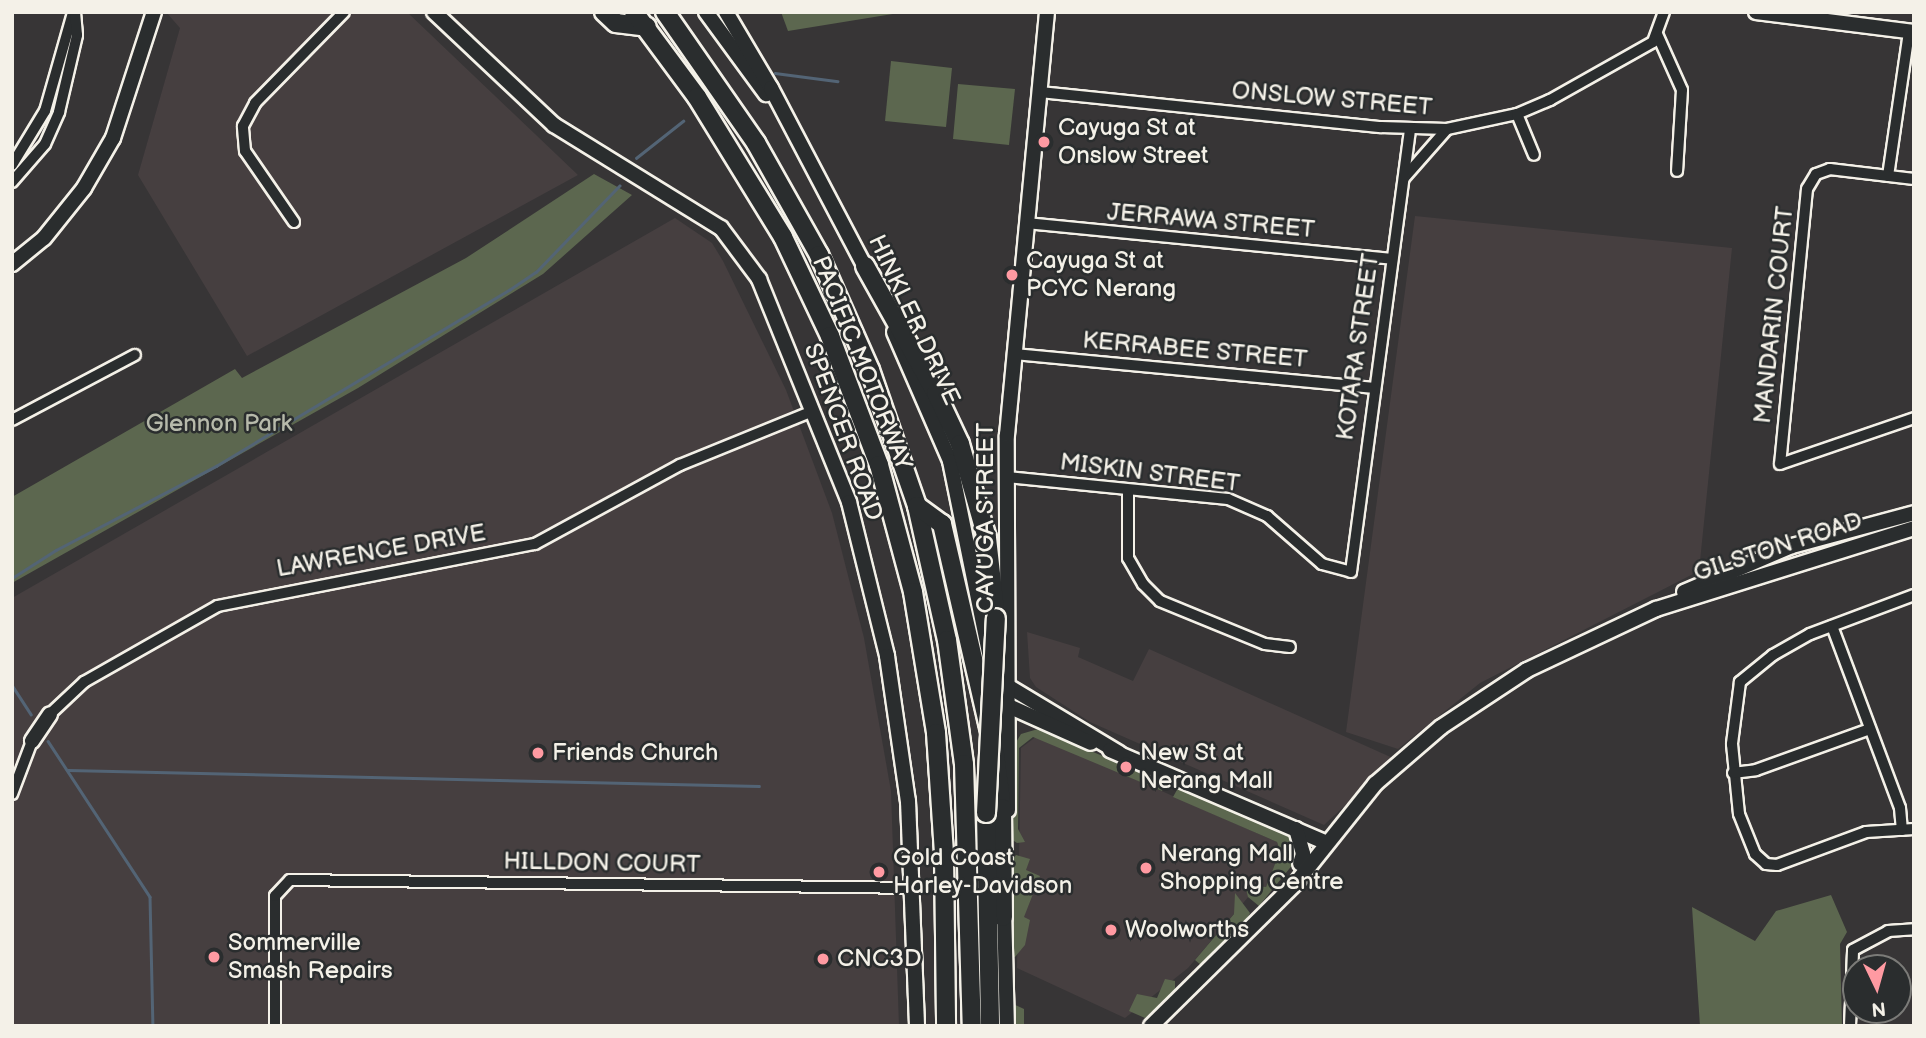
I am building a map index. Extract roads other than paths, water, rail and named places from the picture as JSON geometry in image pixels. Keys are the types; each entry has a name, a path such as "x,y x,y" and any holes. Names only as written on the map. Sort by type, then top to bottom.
{"highway":[{"path":"604,12 616,23 647,27"},
{"name":"PACIFIC MOTORWAY","path":"634,12 735,155 783,237 830,336 879,465 914,592 936,733 944,855 946,1026"},
{"name":"PACIFIC MOTORWAY","path":"665,12 749,132 819,255 870,370 917,506 947,640 964,764 972,1026"},
{"path":"865,267 936,393 960,444 987,538 996,618 986,813 990,1026"},
{"path":"917,506 942,524 993,742 1002,808 1003,917"}],"street":[{"path":"12,165 34,134 50,97 68,23 74,12"},
{"path":"12,182 45,144 59,112 77,35 74,12"},
{"path":"12,264 44,238 84,188 113,138 154,12"},
{"path":"294,222 245,151 243,126 255,103 344,12"},
{"name":"SPENCER ROAD","path":"434,12 519,96 597,154 704,215 736,243 759,279 849,502 887,656 904,757 914,888 917,1026"},
{"name":"HINKLER DRIVE","path":"706,12 779,107"},
{"name":"HINKLER DRIVE","path":"726,12 865,267 950,461 992,688 1010,709"},
{"name":"CAYUGA STREET","path":"1007,1026 1003,917 1010,709 1007,477 1014,354 1047,12"},
{"path":"1664,12 1657,34 1682,90 1677,170"},
{"path":"1756,12 1911,32 1888,176 1914,179"},
{"name":"ONSLOW STREET","path":"1040,92 1409,129 1447,129 1517,114 1653,42 1657,34"},
{"path":"1517,114 1534,155"},
{"name":"KOTARA STREET","path":"1351,572 1372,388 1409,129"},
{"path":"1404,178 1447,129"},
{"name":"MANDARIN COURT","path":"1888,176 1830,169 1816,174 1807,190 1780,464 1914,418"},
{"name":"JERRAWA STREET","path":"1026,223 1392,259"},
{"name":"KERRABEE STREET","path":"1014,354 1372,388"},
{"path":"12,420 135,355"},
{"name":"LAWRENCE DRIVE","path":"12,794 32,741 50,714 90,678 218,606 535,544 680,466 813,411"},
{"name":"MISKIN STREET","path":"1007,477 1243,503 1267,516 1322,564 1351,572"},
{"path":"1128,490 1128,558 1151,593 1160,601 1265,644 1290,647"},
{"name":"GILSTON ROAD","path":"1151,1026 1296,883 1375,784 1441,727 1527,670 1656,610 1748,562 1914,513"},
{"name":"GILSTON ROAD","path":"1656,610 1914,528"},
{"path":"1914,595 1832,626 1773,655 1741,682 1733,773 1740,814 1755,854 1766,864 1777,864 1866,832 1914,829"},
{"path":"1832,626 1900,808 1902,830"},
{"name":"HINKLER DRIVE","path":"986,648 994,669 1010,690"},
{"path":"1010,690 1119,752"},
{"path":"1010,709 1119,752 1327,843"},
{"path":"1009,741 1018,729 1036,721"},
{"path":"1733,773 1756,770 1870,729"},
{"path":"1296,829 1303,854 1300,864"},
{"name":"GILSTON ROAD","path":"1215,965 1300,864 1327,843"},
{"name":"HILLDON COURT","path":"275,1026 275,896 290,880 914,888"},
{"path":"1850,1026 1853,950 1888,931 1914,929"}],"waterway":[{"path":"775,73 837,81"},
{"path":"636,158 683,121"},
{"path":"12,578 56,550 216,466 509,290 536,272 619,186"},
{"path":"12,685 31,714"},
{"path":"48,741 150,897 153,1026"},
{"path":"68,770 759,786"}],"place":[{"name":"Cayuga St at Onslow Street","path":"1044,142"},
{"name":"Cayuga St at PCYC Nerang","path":"1012,275"},
{"name":"Friends Church","path":"538,753"},
{"name":"New St at Nerang Mall","path":"1126,767"},
{"name":"Nerang Mall Shopping Centre","path":"1146,868"},
{"name":"Gold Coast Harley-Davidson","path":"879,872"},
{"name":"Woolworths","path":"1111,930"},
{"name":"Sommerville Smash Repairs","path":"214,957"},
{"name":"CNC3D","path":"823,959"}],"park label":[{"name":"Glennon Park","path":"219,424"}]}
